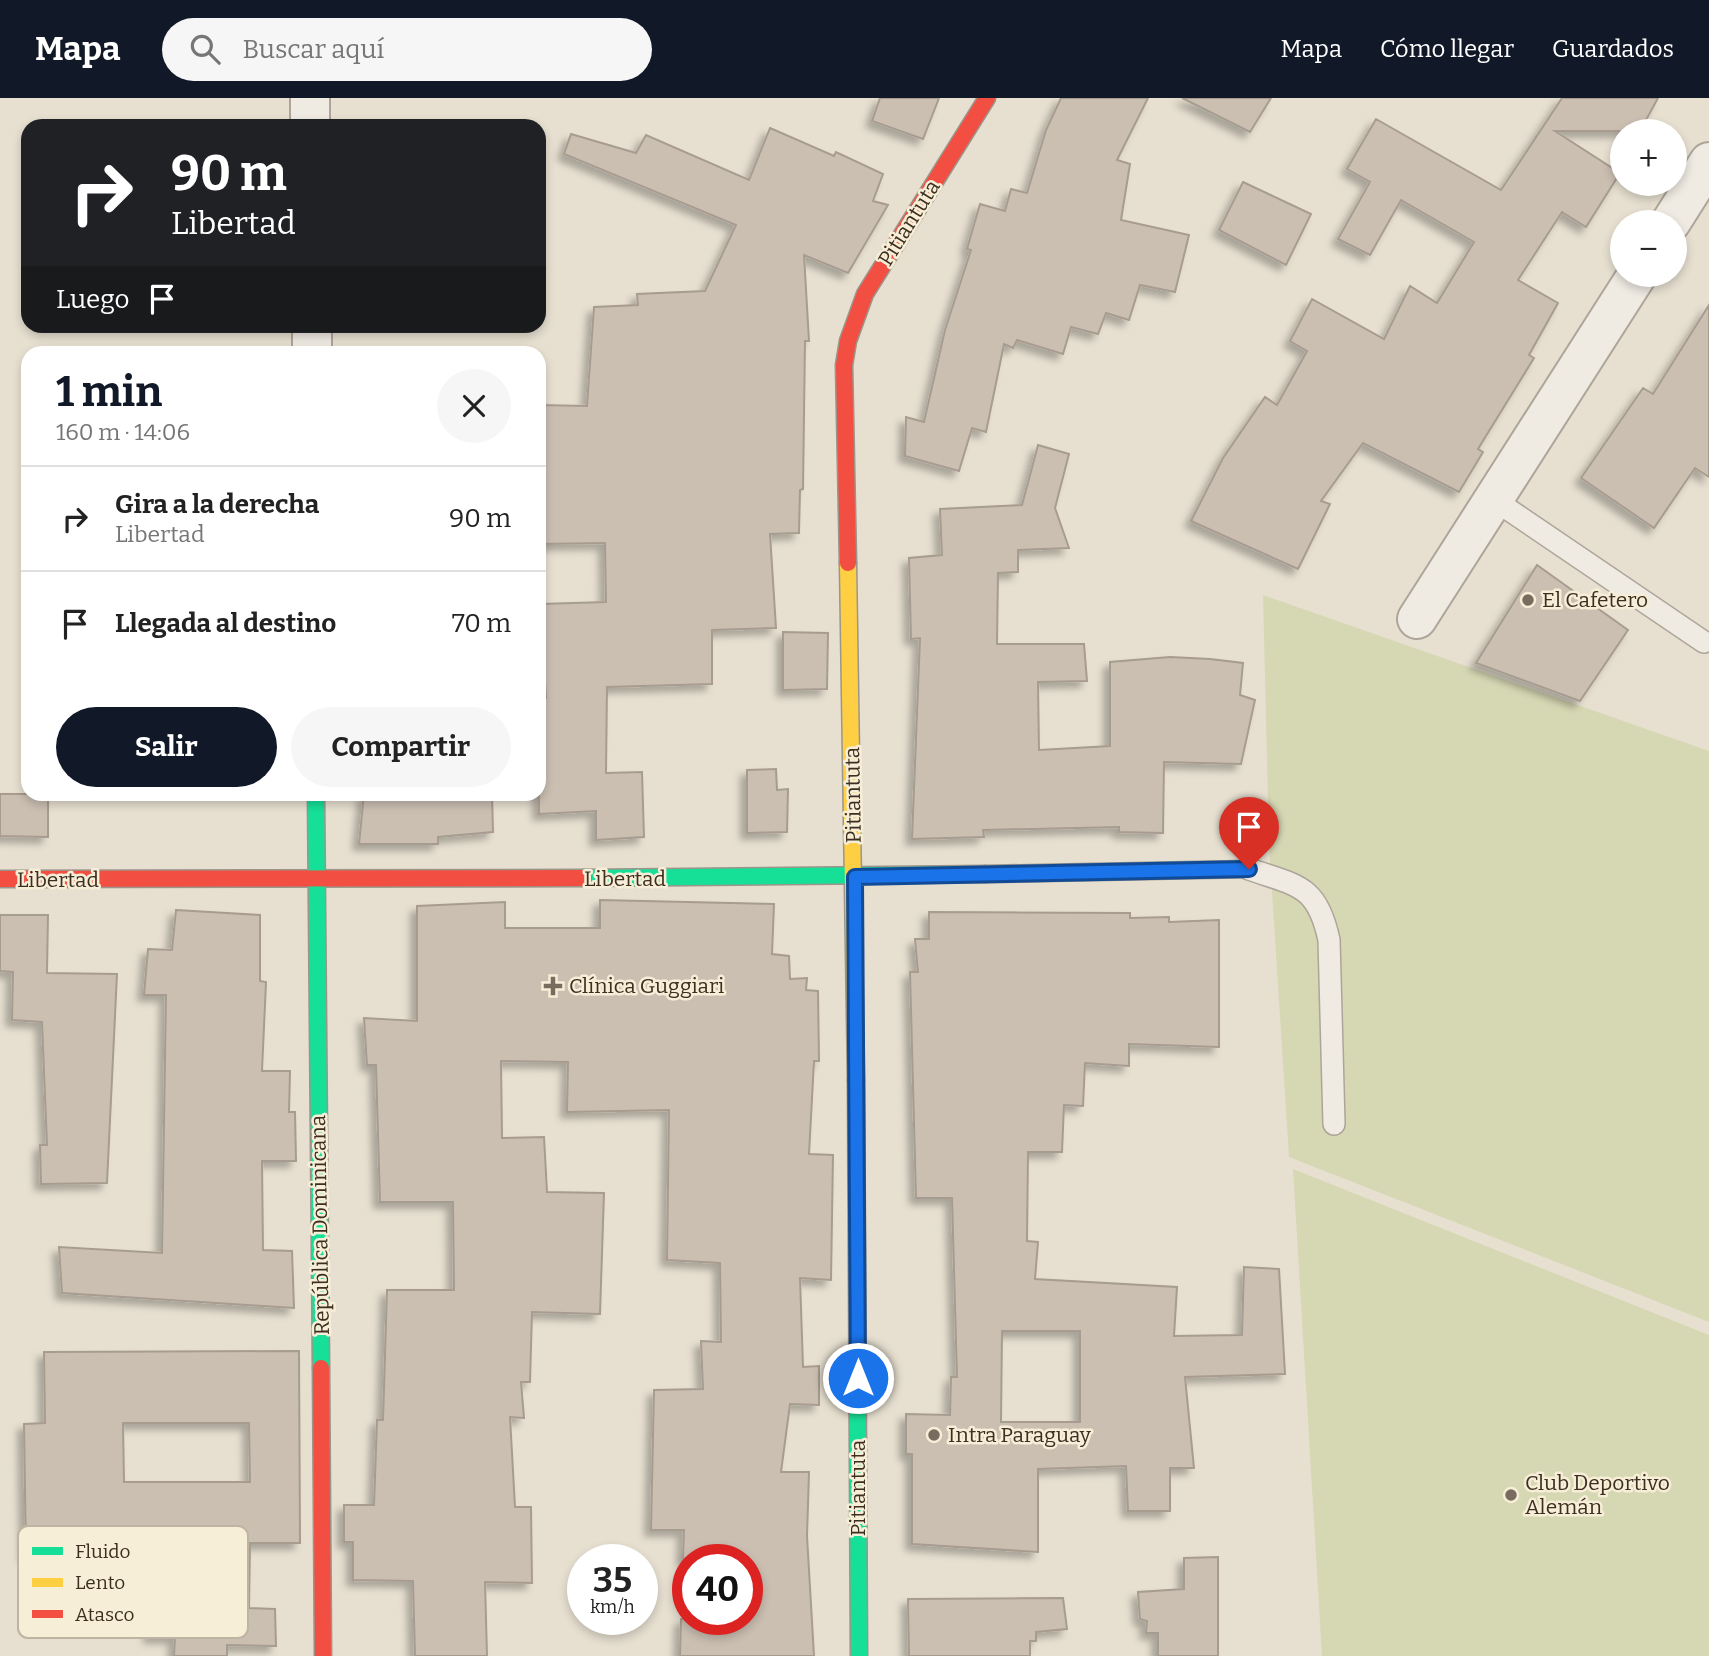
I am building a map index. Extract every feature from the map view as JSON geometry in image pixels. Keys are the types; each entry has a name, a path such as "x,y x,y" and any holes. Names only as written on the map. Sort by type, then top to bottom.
{"street":[{"path":"310,98 310,119"},
{"name":"Pitiantuta","path":"859,1656 855,877 844,365 848,341 865,294 987,98"},
{"path":"1679,210 1709,162"},
{"path":"1417,619 1629,287"},
{"name":"República Dominicana","path":"316,801 323,1656"},
{"name":"Libertad","path":"0,880 855,877 1249,869"}],"lane":[{"path":"1493,499 1704,642"},
{"path":"1249,869 1284,879 1302,888 1323,913 1329,940 1334,1124"}],"green space":[{"path":"1263,595 1709,751 1709,1322 1289,1157 1269,844"},
{"name":"Club Deportivo Alemán","path":"1293,1169 1709,1335 1709,1656 1322,1656"}],"building":[{"path":"880,98 939,98 923,139 872,121"},
{"path":"1061,98 1148,98 1117,160 1130,164 1121,220 1189,235 1175,292 1140,285 1129,320 1106,313 1098,334 1071,327 1063,354 1017,340 1013,348 1004,344 986,432 972,428 959,471 905,456 906,417 924,422 945,330 971,250 967,249 980,204 1005,211 1011,189 1027,193 1046,130"},
{"path":"1182,98 1271,98 1250,132"},
{"path":"1562,98 1658,98 1647,119 1610,119 1610,131 1555,131 1610,167 1610,189 1586,227 1562,212 1518,280 1558,303 1529,355 1534,358 1478,449 1483,452 1459,492 1363,443 1321,501 1330,504 1298,569 1191,521 1223,458 1265,397 1277,405 1307,351 1290,341 1312,299 1384,339 1410,286 1437,303 1474,242 1401,200 1370,255 1338,239 1370,182 1347,169 1376,119 1501,190"},
{"path":"770,128 834,156 836,152 883,174 873,201 888,205 848,273 804,255 809,341 805,341 803,489 800,490 799,533 770,534 776,628 712,630 712,684 607,687 606,773 642,772 644,837 596,840 596,811 539,814 539,801 546,801 546,604 606,602 605,543 546,544 546,405 587,406 594,307 638,305 637,294 705,291 736,225 564,154 571,134 636,153 646,135 749,180"},
{"path":"1243,182 1311,214 1286,265 1219,230"},
{"path":"1709,305 1709,477 1695,468 1654,528 1581,478 1643,388 1653,394"},
{"path":"1038,445 1069,454 1055,508 1069,548 1018,550 1018,572 998,573 997,644 1084,644 1087,681 1038,682 1039,750 1110,746 1110,662 1170,657 1210,659 1243,663 1240,695 1255,700 1241,764 1164,762 1163,833 1119,832 1119,827 983,830 984,837 912,839 920,638 911,639 909,558 942,555 940,509 1022,505"},
{"path":"1537,565 1628,630 1580,701 1476,663"},
{"path":"783,632 828,633 827,689 783,690"},
{"path":"776,769 777,790 788,789 787,832 747,833 747,770"},
{"path":"0,794 21,794 21,801 48,801 48,837 0,836"},
{"path":"363,801 492,801 493,832 438,837 438,844 359,844"},
{"path":"600,900 774,904 772,954 789,956 790,979 807,978 806,990 818,991 819,1061 814,1061 809,1154 833,1155 831,1280 800,1278 803,1367 819,1366 819,1405 790,1404 781,1472 809,1472 807,1536 814,1656 680,1656 681,1635 763,1635 763,1544 684,1544 684,1530 651,1530 654,1390 703,1389 701,1341 721,1342 720,1263 667,1260 669,1110 567,1112 568,1062 501,1061 502,1138 544,1137 547,1192 604,1193 600,1314 532,1312 530,1382 521,1382 524,1418 510,1417 515,1507 531,1507 532,1583 485,1582 487,1656 415,1656 413,1581 353,1580 353,1542 344,1542 344,1505 374,1505 377,1420 383,1420 387,1290 454,1290 453,1202 380,1202 376,1065 367,1065 364,1018 417,1021 417,906 505,902 505,928 600,928"},
{"path":"176,910 260,915 260,981 266,982 262,1071 290,1071 289,1112 295,1112 296,1161 262,1161 263,1250 292,1251 294,1308 62,1293 59,1247 162,1253 166,995 144,995 148,949 172,950"},
{"path":"929,912 1130,913 1130,918 1169,917 1169,922 1219,920 1219,1047 1129,1044 1129,1066 1085,1063 1083,1106 1064,1105 1062,1152 1028,1152 1027,1241 1038,1242 1035,1279 1177,1287 1174,1336 1242,1335 1244,1267 1279,1269 1285,1374 1185,1377 1194,1468 1170,1468 1170,1511 1128,1511 1126,1466 1038,1469 1038,1552 912,1544 912,1454 906,1454 906,1414 950,1415 951,1377 957,1377 952,1198 916,1198 910,972 918,972 915,939 929,939","holes":["1002,1331 1080,1331 1080,1422 1001,1422"]},
{"path":"0,915 48,915 47,973 117,974 107,1183 41,1184 40,1145 47,1145 42,1022 12,1020 13,972 0,971"},
{"path":"299,1351 300,1543 250,1543 249,1608 275,1609 276,1646 227,1645 227,1656 174,1656 175,1638 248,1638 248,1526 26,1526 24,1424 45,1423 44,1352","holes":["123,1423 249,1423 250,1482 124,1482"]},
{"path":"1218,1557 1218,1656 1158,1656 1158,1633 1146,1633 1147,1621 1140,1619 1138,1592 1184,1589 1184,1558"},
{"path":"1063,1598 1067,1629 1036,1632 1036,1641 1030,1641 1030,1656 909,1656 908,1599"}],"traffic: fast":[{"path":"316,801 321,1368"},
{"path":"584,878 985,874"},
{"path":"856,1080 859,1656"}],"traffic: slow":[{"path":"848,563 856,1080"},
{"path":"985,874 1249,869"}],"traffic: jam":[{"path":"848,563 844,365 848,341 865,294 987,98"},
{"path":"0,879 584,878"},
{"path":"321,1368 323,1656"}],"place":[{"name":"El Cafetero","path":"1528,600"},
{"name":"Clínica Guggiari","path":"553,986"},
{"name":"Intra Paraguay","path":"934,1435"},
{"name":"Club Deportivo Alemán","path":"1511,1495"}],"route":[{"path":"858,1378 855,877 1249,869"}]}
